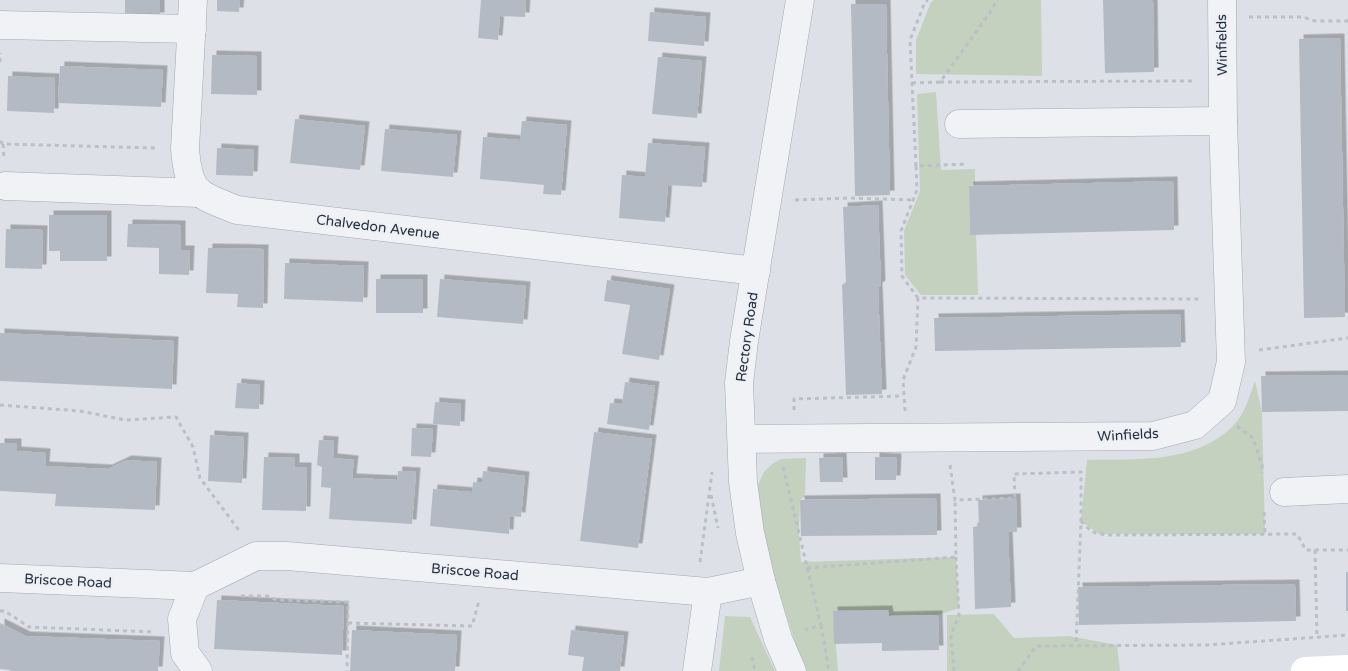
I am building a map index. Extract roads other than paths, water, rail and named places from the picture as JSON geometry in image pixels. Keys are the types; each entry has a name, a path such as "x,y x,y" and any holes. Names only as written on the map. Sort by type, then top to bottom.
{"street":[{"path":"193,0 185,149 191,183 199,193"},
{"name":"Rectory Road","path":"792,671 778,639 750,533 743,482 739,383 744,341 800,0"},
{"name":"Winfields","path":"742,439 1153,436 1195,425 1222,401 1231,362 1223,121 1231,9"},
{"path":"1,25 192,28"},
{"path":"958,124 1223,121"},
{"path":"4,186 199,193"},
{"name":"Chalvedon Avenue","path":"199,193 237,210 756,271"},
{"path":"1274,498 1348,489"},
{"name":"Briscoe Road","path":"0,578 195,586 256,556 287,556 704,580 762,581"},
{"path":"697,671 704,580"},
{"path":"195,586 182,619 185,653 198,671"},
{"path":"1305,671 1348,669"}]}
